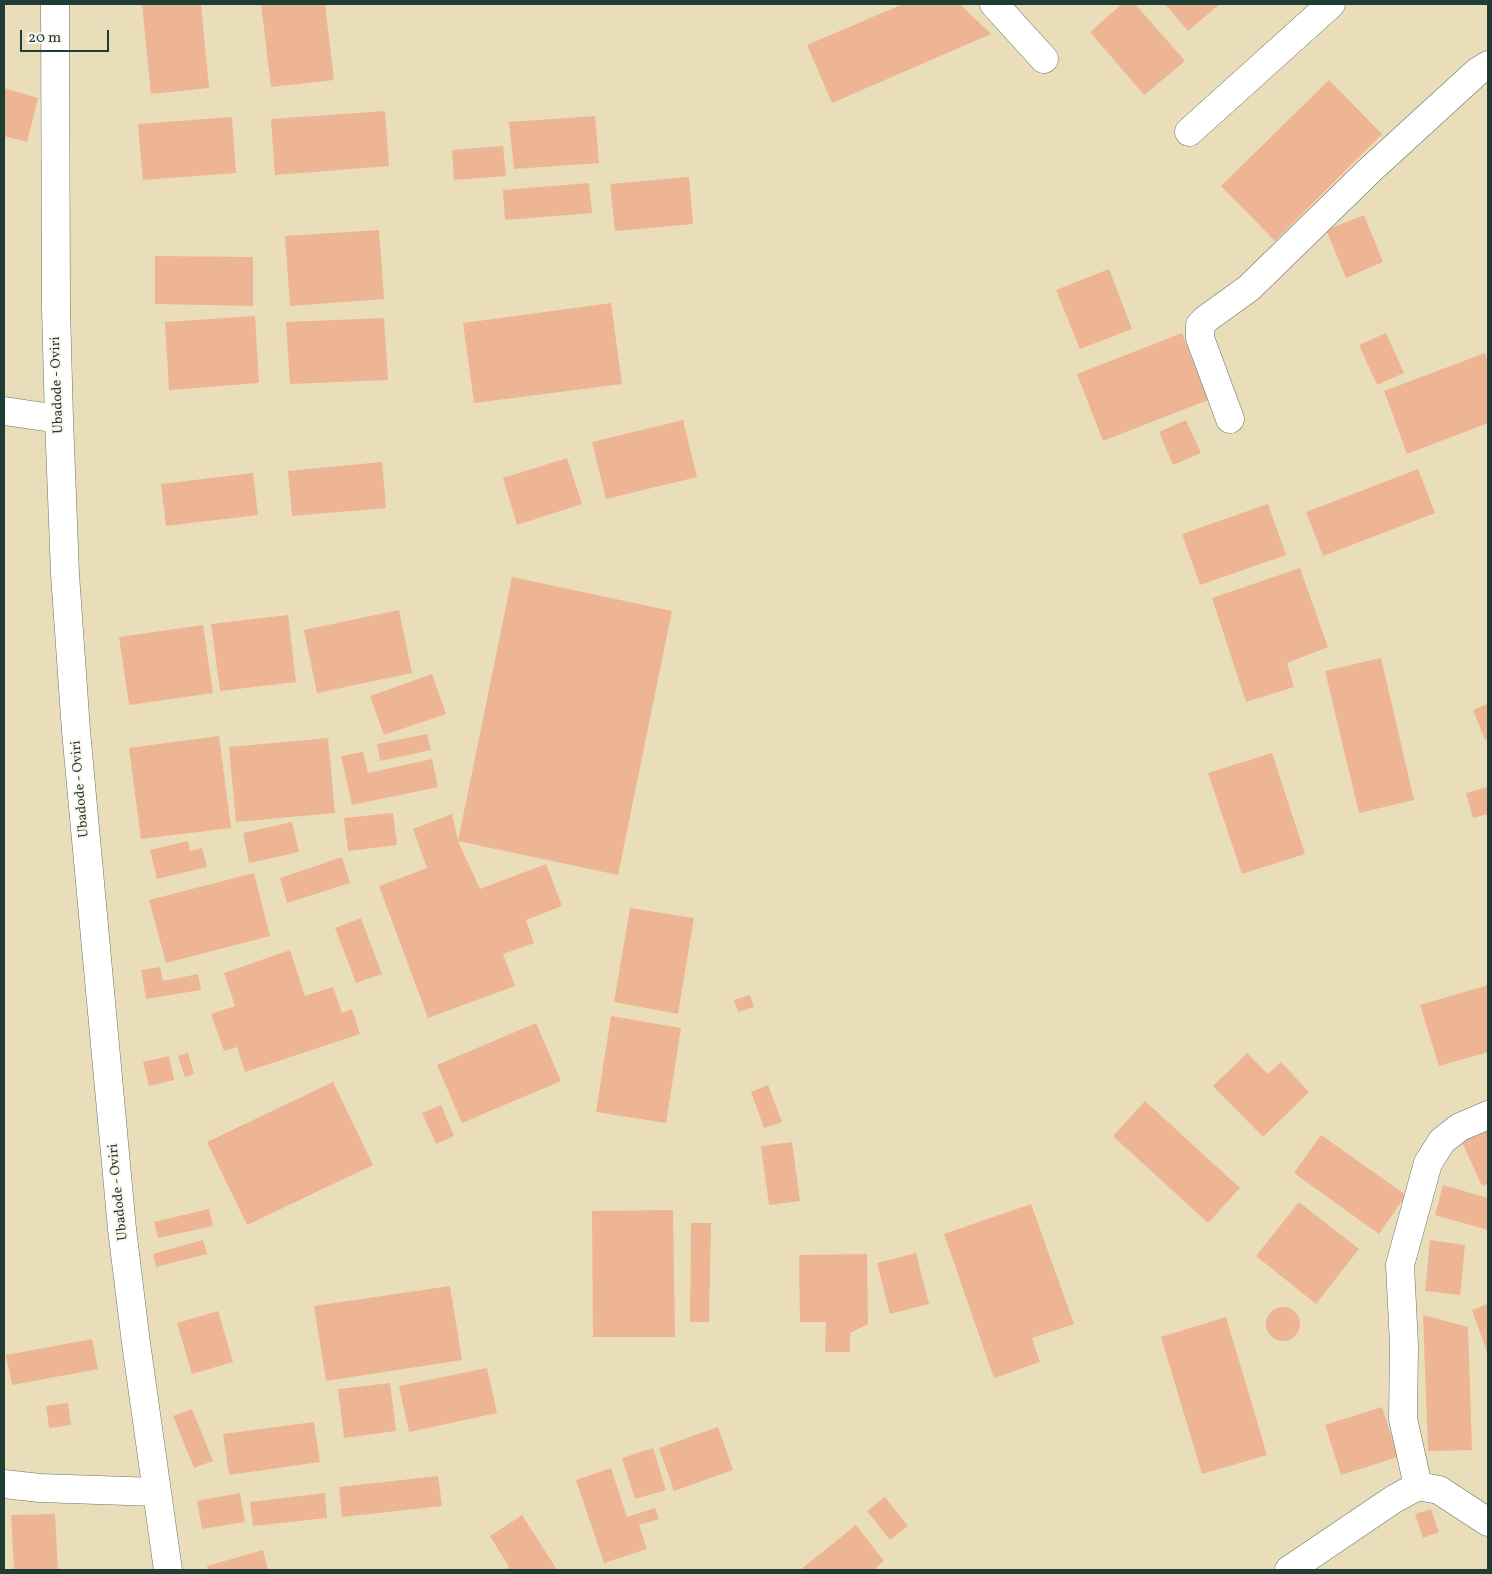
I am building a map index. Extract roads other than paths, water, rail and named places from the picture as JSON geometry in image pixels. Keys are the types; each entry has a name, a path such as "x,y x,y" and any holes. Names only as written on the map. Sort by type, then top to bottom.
{"street":[{"name":"Ubadode - Oviri","path":"55,4 56,309 65,574 86,848 122,1229 168,1570"},
{"path":"994,4 1044,59"},
{"path":"1189,132 1331,4"},
{"path":"1230,419 1200,338 1200,325 1248,288 1370,170 1477,72 1488,65"},
{"path":"4,411 59,419"},
{"path":"1418,1486 1403,1419 1404,1344 1400,1265 1428,1163 1442,1141 1460,1127 1488,1115"},
{"path":"4,1484 40,1488 156,1492"},
{"path":"1289,1570 1394,1499 1418,1486 1438,1490 1488,1522"}]}
